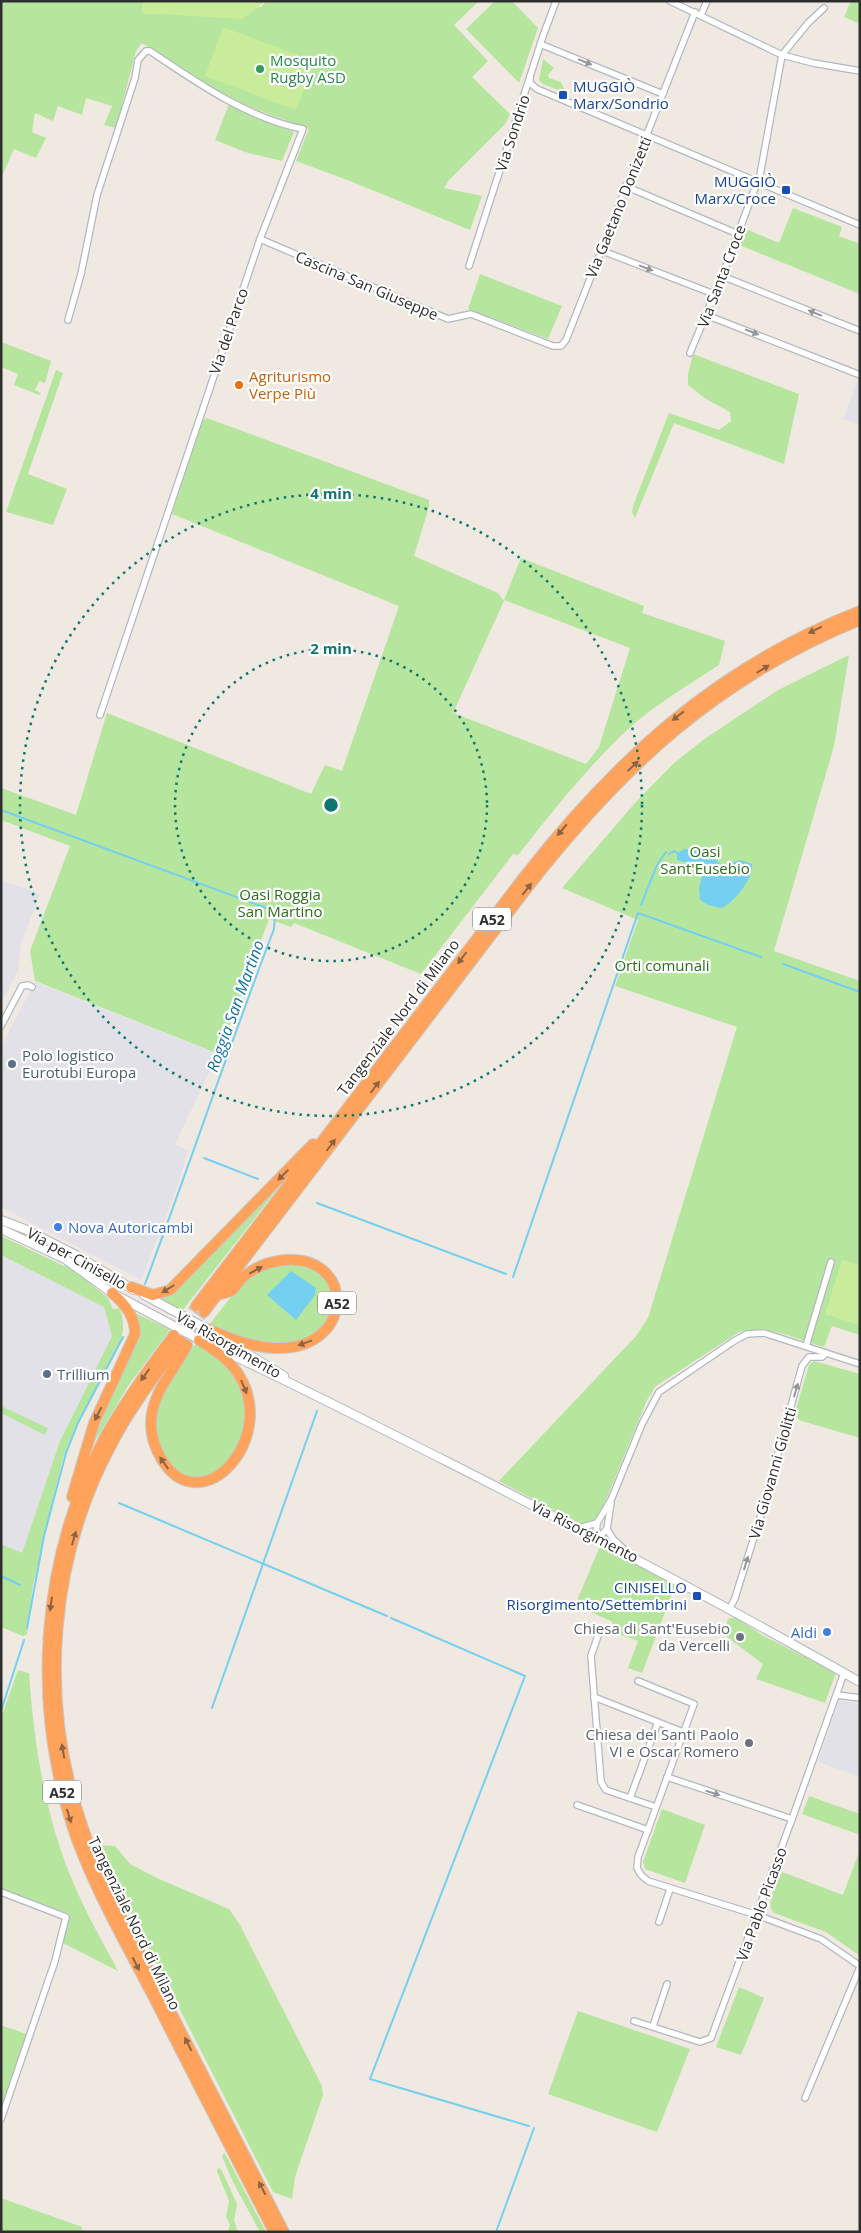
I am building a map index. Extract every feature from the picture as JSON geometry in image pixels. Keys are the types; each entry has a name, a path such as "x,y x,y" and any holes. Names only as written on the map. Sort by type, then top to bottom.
{"highway":[{"name":"Tangenziale Nord di Milano","path":"860,611 800,638 734,676 684,712 636,751 593,795 553,841 416,1018 200,1309 216,1295 528,887 604,796 654,747 716,698 784,657 860,620"},
{"name":"A52","path":"131,1288 146,1294 157,1295 175,1284 314,1143 384,1052 416,1018"},
{"name":"A52","path":"208,1329 238,1341 265,1347 295,1347 314,1340 324,1333 335,1317 337,1305 335,1288 327,1274 311,1263 296,1261 279,1261 264,1265 245,1276 230,1291 216,1295"},
{"name":"A52","path":"57,1570 56,1552 94,1423 135,1334 135,1326 131,1314 121,1301 112,1294"},
{"path":"181,1341 153,1410 151,1430 155,1448 172,1472 188,1480 205,1480 222,1473 241,1451 248,1432 251,1412 247,1393 237,1371 220,1355 199,1340"},
{"name":"Tangenziale Nord di Milano","path":"181,1341 128,1398 100,1448 77,1501 57,1570 49,1627 48,1698 57,1770 72,1826 104,1899 274,2232"},
{"name":"Tangenziale Nord di Milano","path":"181,1341 144,1391 121,1427 101,1464 80,1518 66,1572 57,1629 56,1686 59,1728 75,1804 97,1864 284,2232"}],"street":[{"name":"Via Sondrio","path":"468,266 540,44 556,1"},
{"path":"670,1 782,55 813,63 860,71"},
{"path":"701,15 708,1"},
{"name":"Via Santa Croce","path":"690,353 758,181 782,55 808,23 824,8"},
{"name":"Via Gaetano Donizetti","path":"561,346 566,340 695,12"},
{"path":"540,44 663,94"},
{"name":"Via del Parco","path":"68,320 82,274 97,195 135,78 138,60 146,51 150,51 201,85 248,110 292,127 303,129 260,239 100,715"},
{"path":"530,77 530,83 537,89 860,225"},
{"path":"625,186 738,234"},
{"name":"Cascina San Giuseppe","path":"260,239 448,319 471,314 553,346 561,346"},
{"path":"600,250 714,294"},
{"path":"722,276 860,331"},
{"path":"706,315 860,375"},
{"path":"1,1026 22,986 28,985 32,987"},
{"name":"Via per Cinisello","path":"1,1220 26,1230 76,1255 151,1299"},
{"name":"Via per Cinisello","path":"1,1229 65,1259 112,1294 147,1311"},
{"path":"806,1346 830,1262"},
{"name":"Via Risorgimento","path":"151,1299 208,1329 306,1390"},
{"name":"Via Risorgimento","path":"147,1311 199,1340 306,1390 628,1553 860,1682"},
{"path":"597,1537 597,1523 611,1500 652,1403 664,1387 747,1334 764,1333 774,1335 860,1364"},
{"name":"Via Giovanni Giolitti","path":"730,1608 736,1598 760,1518 802,1366 809,1357 822,1358 826,1353"},
{"path":"611,1500 607,1529 613,1539 628,1553"},
{"path":"579,1528 597,1523"},
{"path":"597,1537 607,1529"},
{"path":"600,1630 591,1652 602,1786 656,1807"},
{"name":"Via Pablo Picasso","path":"634,2021 700,2042 710,2038 757,1916 844,1673"},
{"path":"638,1682 694,1704 636,1864 638,1871 648,1881 821,1939 860,1966 805,2098"},
{"path":"836,1695 860,1698"},
{"path":"594,1697 683,1732"},
{"path":"630,1798 658,1722"},
{"path":"667,1777 792,1819"},
{"path":"577,1806 648,1830"},
{"path":"659,1922 670,1889"},
{"path":"1,1892 66,1917 52,1970 1,2119"},
{"path":"653,2026 667,1984"}],"shaded area":[{"path":"858,379 860,380 860,425 843,419"},
{"path":"1,880 40,894 21,944 18,970 1,1004"},
{"path":"35,982 218,1054 175,1144 188,1151 176,1190 141,1280 1,1207 1,1047"},
{"name":"Trillium","path":"1,1255 104,1307 112,1336 60,1441 22,1553 1,1544"},
{"path":"839,1700 860,1704 860,1777 818,1762"}],"green space":[{"path":"1,1 142,1 142,13 161,14 261,7 266,1 479,1 454,25 488,61 472,77 510,114 505,124 449,180 444,188 482,196 470,230 296,161 309,129 250,107 199,81 142,43 136,51 116,128 104,125 112,106 86,98 82,115 58,106 53,121 35,113 32,132 46,138 36,158 14,149 1,178"},
{"path":"142,1 266,1 242,19 142,13"},
{"path":"495,1 512,1 538,28 519,83 466,29"},
{"path":"851,1 860,1 860,24 844,17"},
{"name":"Mosquito Rugby ASD","path":"223,27 315,61 296,110 205,76"},
{"path":"543,59 554,68 548,75 549,78 561,82 566,93 543,84 539,80"},
{"path":"229,104 294,132 282,161 245,152 215,140"},
{"path":"793,208 842,227 839,236 860,244 860,294 739,245 746,229 779,243"},
{"path":"480,274 562,306 548,339 468,309"},
{"path":"1,342 51,361 45,383 39,381 35,390 41,393 39,395 14,385 18,374 1,367"},
{"path":"693,354 799,394 784,464 674,423 635,518 632,512 633,506 669,413 719,430 731,421 730,412 706,399 688,385 688,374"},
{"path":"56,370 63,373 28,474 67,489 53,525 6,512"},
{"name":"Oasi Roggia San Martino","path":"207,418 429,500 429,507 414,556 498,593 504,601 453,713 586,764 599,747 630,648 504,600 521,558 644,606 642,613 725,641 719,665 648,713 626,731 597,760 518,855 513,854 421,974 294,923 291,927 269,919 219,1054 35,981 30,951 70,846 1,820 1,788 76,815 107,713 311,794 325,765 342,771 399,606 172,514 202,421"},
{"name":"Oasi Sant'Eusebio","path":"849,655 834,746 774,951 860,981 860,1266 842,1260 826,1314 860,1325 860,1335 832,1326 824,1347 771,1331 750,1330 739,1332 656,1386 647,1400 601,1512 592,1522 581,1524 499,1481 636,1336 648,1318 737,1027 615,986 638,920 562,888 634,804 673,764 703,740 778,690"},
{"path":"287,1177 182,1311 160,1300 168,1295"},
{"path":"1,1236 64,1266 66,1264 108,1298 113,1309 119,1308 123,1324 121,1340 77,1424 63,1458 33,1585 27,1634 23,1636 1,1627 1,1544 22,1553 60,1441 112,1336 104,1307 1,1255"},
{"path":"842,1260 860,1266 860,1325 825,1314"},
{"path":"288,1264 314,1268 332,1284 333,1314 317,1336 282,1346 249,1341 209,1325 234,1294 251,1277 262,1271"},
{"path":"135,1313 169,1329 169,1331 128,1386 88,1453 130,1353"},
{"path":"195,1344 221,1362 235,1376 243,1394 248,1420 236,1451 227,1464 215,1474 202,1478 189,1477 178,1472 169,1463 161,1452 154,1426 156,1413 163,1394 172,1377"},
{"path":"814,1361 860,1374 860,1438 802,1421 794,1416 809,1365"},
{"path":"1,1406 48,1428 45,1435 1,1413"},
{"path":"601,1544 675,1586 642,1673 628,1668 638,1641 609,1631 613,1622 575,1605"},
{"path":"735,1617 762,1635 836,1673 825,1703 756,1679 763,1664 723,1634 728,1619"},
{"path":"18,1670 29,1673 38,1756 49,1810 57,1837 81,1899 118,1971 61,1942 70,1914 1,1889 1,1718"},
{"path":"809,1796 860,1814 860,1835 802,1814"},
{"path":"662,1809 705,1825 685,1883 645,1869 643,1862"},
{"path":"99,1845 115,1846 130,1864 157,1878 229,1909 240,1925 322,2086 323,2095 295,2177 292,2199 273,2192 118,1888"},
{"path":"860,1850 860,1956 826,1932 774,1913 771,1909 771,1899 782,1872 843,1895"},
{"path":"739,1987 764,1998 741,2055 716,2047"},
{"path":"578,2011 690,2049 657,2132 548,2094"},
{"path":"1,2025 29,2035 1,2111"},
{"path":"224,2153 266,2232 260,2232 233,2182 222,2156"},
{"path":"218,2168 221,2169 237,2204 234,2220 238,2232 228,2232 230,2224 226,2217 229,2201 217,2171"},
{"path":"1,2198 82,2227 81,2232 1,2232"}],"water":[{"path":"685,849 709,851 719,863 724,865 740,860 752,864 750,876 737,896 726,906 721,908 708,905 700,900 699,888 703,872 696,865 677,860 677,853"},
{"path":"291,1271 316,1288 315,1295 296,1320 267,1295"}],"waterway":[{"name":"Roggia San Martino","path":"1,810 269,909 275,915 274,929 145,1284"},
{"path":"669,854 674,851 677,853"},
{"path":"641,905 657,865 666,852"},
{"path":"513,1277 638,913 761,957"},
{"path":"783,964 860,992"},
{"path":"204,1158 258,1179"},
{"path":"317,1203 506,1274"},
{"path":"27,1628 44,1536 66,1453 78,1423 123,1337"},
{"path":"212,1708 317,1411"},
{"path":"119,1503 387,1616"},
{"path":"1,1576 20,1585"},
{"path":"391,1618 525,1676 370,2079 529,2126"},
{"path":"1,1711 24,1640"},
{"path":"496,2232 534,2128"}],"tunnel":[{"path":"174,1335 196,1306"},
{"path":"182,1341 204,1312"}],"place":[{"name":"Mosquito Rugby ASD","path":"260,69"},
{"name":"MUGGIÒ Marx/Sondrio","path":"563,95"},
{"name":"MUGGIÒ Marx/Croce","path":"786,190"},
{"name":"Agriturismo Verpe Più","path":"239,385"},
{"name":"Polo logistico Eurotubi Europa","path":"12,1064"},
{"name":"Nova Autoricambi","path":"58,1227"},
{"name":"Trillium","path":"47,1374"},
{"name":"CINISELLO Risorgimento/Settembrini","path":"697,1596"},
{"name":"Aldi","path":"827,1632"},
{"name":"Chiesa di Sant'Eusebio da Vercelli","path":"740,1637"},
{"name":"Chiesa dei Santi Paolo VI e Oscar Romero","path":"749,1743"}],"park label":[{"name":"Orti comunali","path":"662,965"}]}
